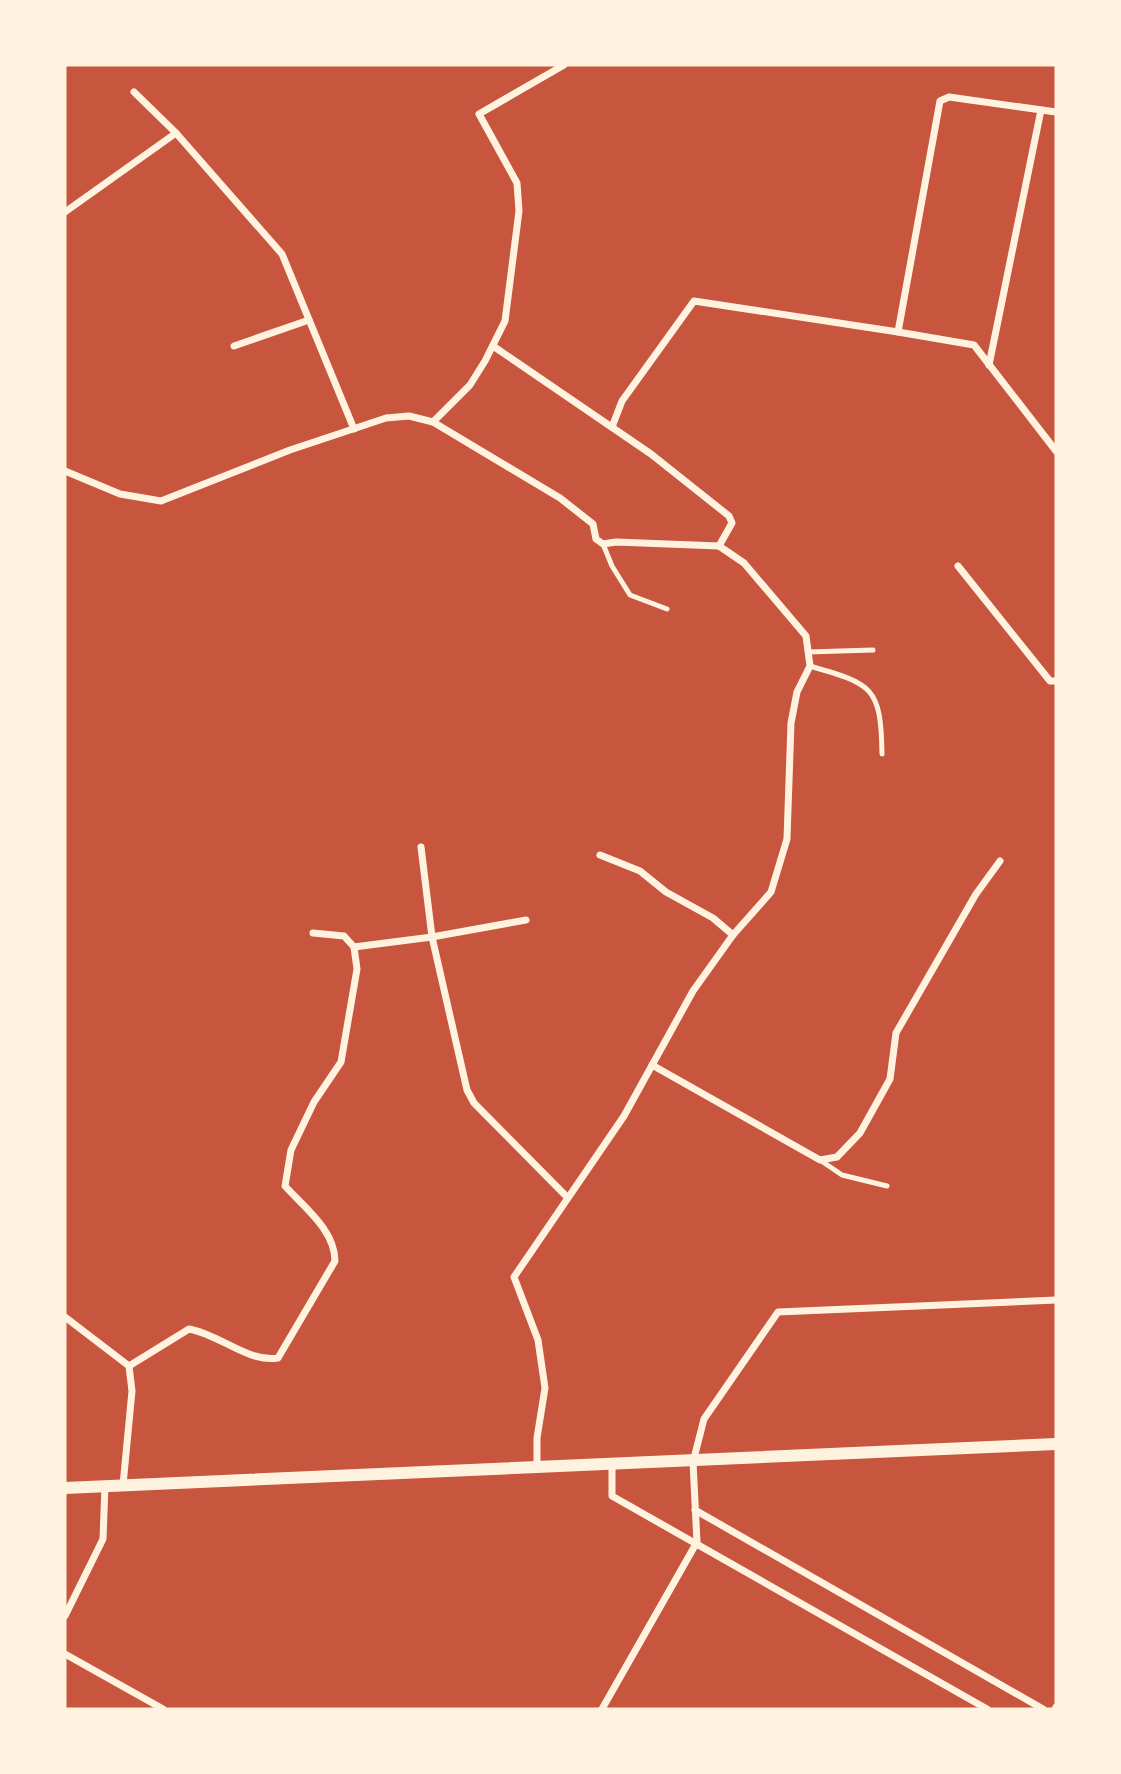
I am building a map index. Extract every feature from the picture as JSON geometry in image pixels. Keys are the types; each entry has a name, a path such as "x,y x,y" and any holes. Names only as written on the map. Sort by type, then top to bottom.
{"street":[{"path":"433,422 470,386 505,321 519,211 517,183 479,114 564,65"},
{"path":"134,92 176,133 282,254 354,429"},
{"path":"898,332 940,101 949,97 1056,112"},
{"path":"989,365 1041,110"},
{"path":"65,212 176,133"},
{"path":"612,427 622,401 694,301 974,345 1056,451"},
{"path":"234,346 309,320"},
{"path":"493,346 651,454 729,516 732,523 719,547"},
{"path":"65,471 120,494 161,501 290,450 386,418 409,416 433,422 560,498 593,524 596,538 603,544 616,542 719,547 744,563 806,636 810,666 797,692 791,723 787,839 771,892 733,935 693,991 624,1116 514,1277 538,1340 545,1388 537,1438 537,1467"},
{"path":"958,566 1050,681 1056,681"},
{"path":"421,847 432,937 467,1090 474,1103 567,1197"},
{"path":"600,855 640,871 666,892 713,918 733,935"},
{"path":"652,1065 820,1160 837,1157 860,1133 890,1079 896,1033 976,894 1000,861"},
{"path":"354,947 432,937 526,920"},
{"path":"129,1366 189,1329 201,1331 265,1360 278,1358 335,1261 335,1248 328,1234 285,1186 291,1150 314,1102 341,1062 357,969 354,947 344,936 313,933"},
{"path":"602,1709 697,1542 692,1462 704,1419 778,1312 1056,1300"},
{"path":"65,1317 129,1366 132,1391 123,1485"},
{"path":"65,1489 1056,1444"},
{"path":"612,1465 612,1496 986,1709"},
{"path":"65,1616 103,1539 105,1486"},
{"path":"695,1510 1043,1709"},
{"path":"65,1654 163,1709"}],"lane":[{"path":"603,544 612,566 630,595 667,609"},
{"path":"808,652 873,650"},
{"path":"810,666 852,678 874,695 882,723 882,754"},
{"path":"820,1160 842,1175 887,1186"}]}
